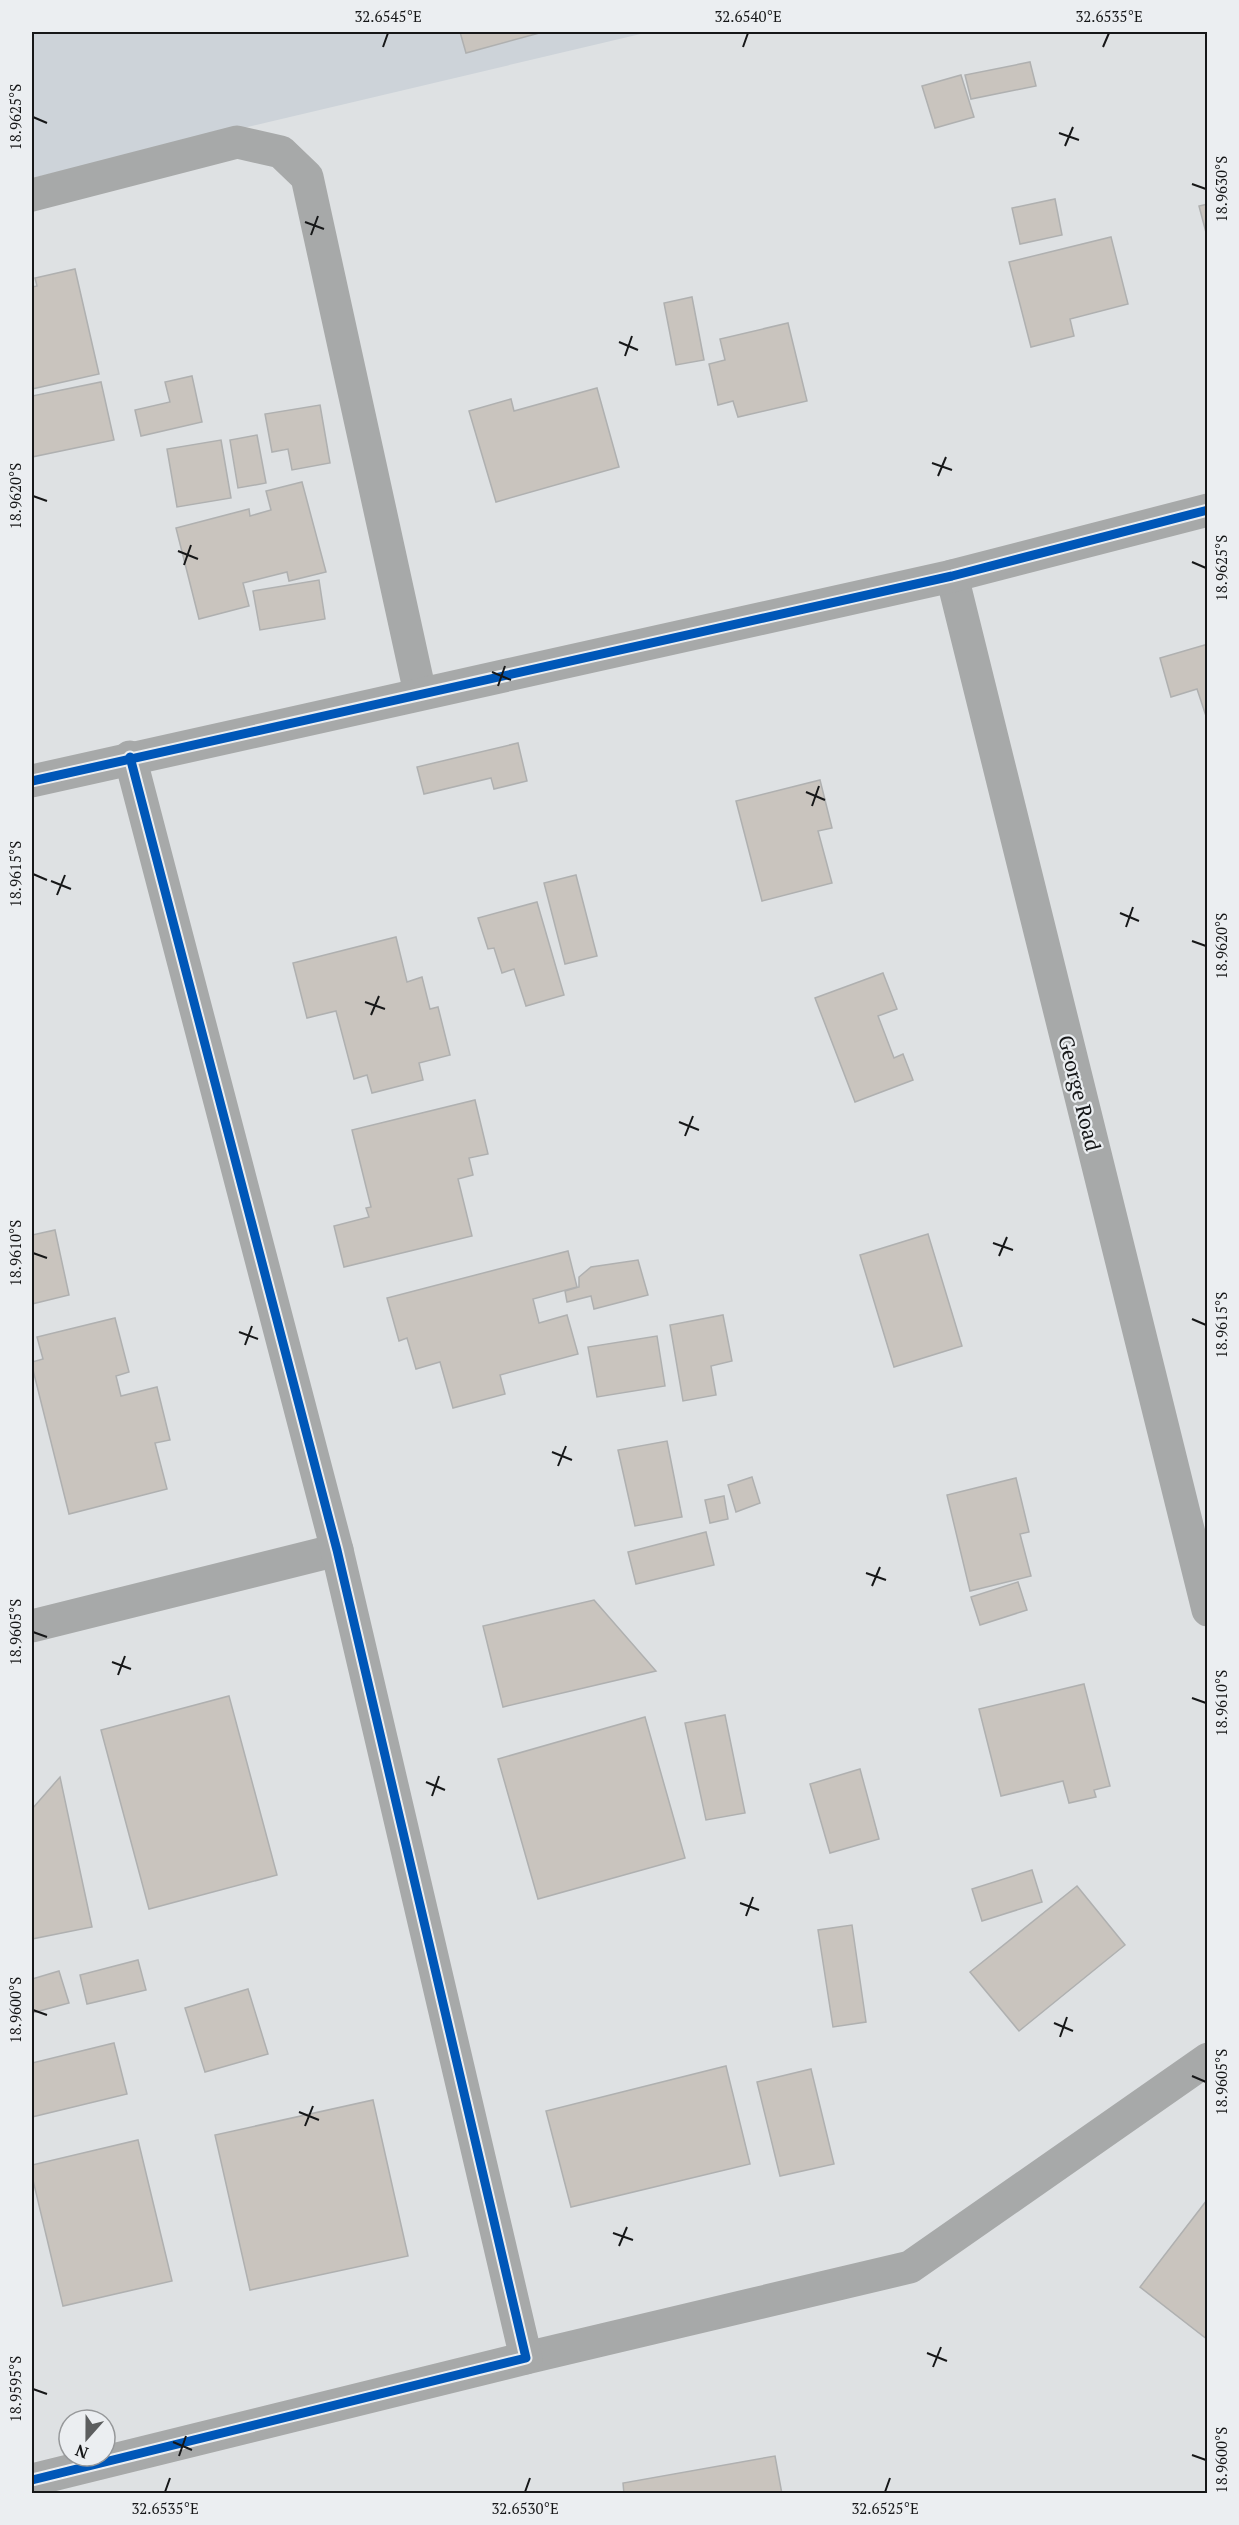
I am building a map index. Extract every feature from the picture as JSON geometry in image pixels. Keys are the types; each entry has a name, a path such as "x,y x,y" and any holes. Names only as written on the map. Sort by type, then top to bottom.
{"street":[{"path":"32,195 237,142 281,152 307,177 420,693"},
{"path":"32,781 130,757 952,576 1208,510"},
{"name":"George Road","path":"952,576 1208,1610"},
{"path":"130,757 338,1550 526,2358"},
{"path":"32,1626 338,1550"},
{"path":"32,2480 526,2358 910,2267 1208,2059"}],"shaded area":[{"path":"32,32 649,32 32,178"}],"building":[{"path":"460,32 543,32 466,53"},
{"path":"1030,62 1036,86 971,99 965,75"},
{"path":"961,75 974,117 935,128 922,86"},
{"path":"1055,199 1062,235 1020,244 1012,208"},
{"path":"1208,204 1208,240 1199,206"},
{"path":"1111,237 1128,304 1070,319 1074,336 1031,347 1009,262"},
{"path":"75,269 99,374 32,389 32,287 37,286 35,278"},
{"path":"692,297 704,360 676,365 664,303"},
{"path":"788,323 807,401 738,417 733,401 718,405 709,364 725,360 720,339"},
{"path":"192,376 202,422 141,436 135,410 170,402 165,382"},
{"path":"101,382 114,440 32,457 32,396"},
{"path":"597,388 619,467 496,502 469,411 511,399 514,411"},
{"path":"320,405 330,463 292,470 288,449 272,452 265,414"},
{"path":"257,435 266,483 238,488 230,440"},
{"path":"221,440 231,498 177,507 167,449"},
{"path":"302,482 326,572 289,581 287,572 243,583 249,606 199,619 176,528 249,509 250,516 271,510 266,491"},
{"path":"319,580 325,619 260,630 253,591"},
{"path":"1208,644 1208,722 1197,689 1171,697 1160,658"},
{"path":"518,743 527,781 494,789 491,778 424,794 417,767"},
{"path":"820,780 832,828 818,831 832,883 762,901 736,801"},
{"path":"576,875 597,956 565,964 544,883"},
{"path":"537,902 564,995 526,1006 514,969 502,973 494,948 488,949 478,918"},
{"path":"396,937 407,982 422,977 430,1009 438,1007 450,1055 419,1063 423,1080 372,1093 367,1075 354,1079 336,1011 307,1018 293,963"},
{"path":"883,973 897,1009 878,1016 894,1058 903,1054 913,1080 855,1102 815,998"},
{"path":"475,1100 488,1154 469,1158 473,1175 458,1179 472,1236 344,1267 334,1226 369,1217 366,1208 371,1207 352,1130"},
{"path":"55,1230 69,1295 32,1304 32,1235"},
{"path":"928,1234 962,1346 894,1367 860,1255"},
{"path":"568,1251 577,1287 533,1299 539,1323 567,1315 578,1354 500,1375 505,1394 453,1408 440,1362 416,1369 407,1338 399,1341 387,1298"},
{"path":"638,1260 648,1295 594,1309 591,1296 567,1302 565,1291 579,1287 579,1277 591,1267"},
{"path":"723,1315 732,1361 711,1366 716,1395 683,1401 670,1325"},
{"path":"115,1318 129,1372 116,1376 121,1396 157,1387 170,1440 155,1443 167,1489 69,1514 32,1366 32,1362 43,1359 37,1337"},
{"path":"657,1336 665,1386 597,1397 588,1347"},
{"path":"667,1441 682,1517 635,1526 618,1450"},
{"path":"752,1477 760,1503 736,1512 728,1485"},
{"path":"1016,1478 1029,1532 1020,1534 1031,1576 970,1591 947,1495"},
{"path":"724,1496 728,1519 710,1523 705,1500"},
{"path":"706,1532 714,1565 636,1584 628,1552"},
{"path":"1018,1582 1027,1610 980,1625 971,1597"},
{"path":"594,1600 656,1671 503,1707 483,1626"},
{"path":"1084,1684 1110,1786 1094,1790 1096,1797 1069,1803 1063,1781 1001,1796 979,1709"},
{"path":"229,1696 277,1875 149,1909 101,1730"},
{"path":"725,1715 745,1813 706,1820 685,1723"},
{"path":"645,1717 685,1858 538,1899 498,1759"},
{"path":"860,1769 879,1839 830,1853 810,1784"},
{"path":"60,1777 92,1927 32,1939 32,1809"},
{"path":"1032,1870 1042,1902 982,1921 972,1889"},
{"path":"1077,1886 1125,1945 1019,2031 970,1972"},
{"path":"852,1925 866,2022 833,2027 818,1930"},
{"path":"138,1960 146,1990 87,2004 80,1975"},
{"path":"59,1971 69,2003 32,2013 32,1979"},
{"path":"248,1989 268,2054 205,2072 185,2008"},
{"path":"114,2043 127,2094 32,2117 32,2063"},
{"path":"726,2066 750,2164 571,2207 546,2111"},
{"path":"811,2069 834,2164 780,2176 757,2082"},
{"path":"373,2100 408,2256 250,2290 215,2135"},
{"path":"138,2140 172,2281 63,2306 32,2176 32,2165"},
{"path":"1208,2201 1208,2340 1140,2287"},
{"path":"775,2456 782,2494 624,2494 623,2483"}],"cycle path":[{"path":"32,781 952,576 1208,510"},
{"path":"32,2480 526,2358 337,1550 130,757"}]}
